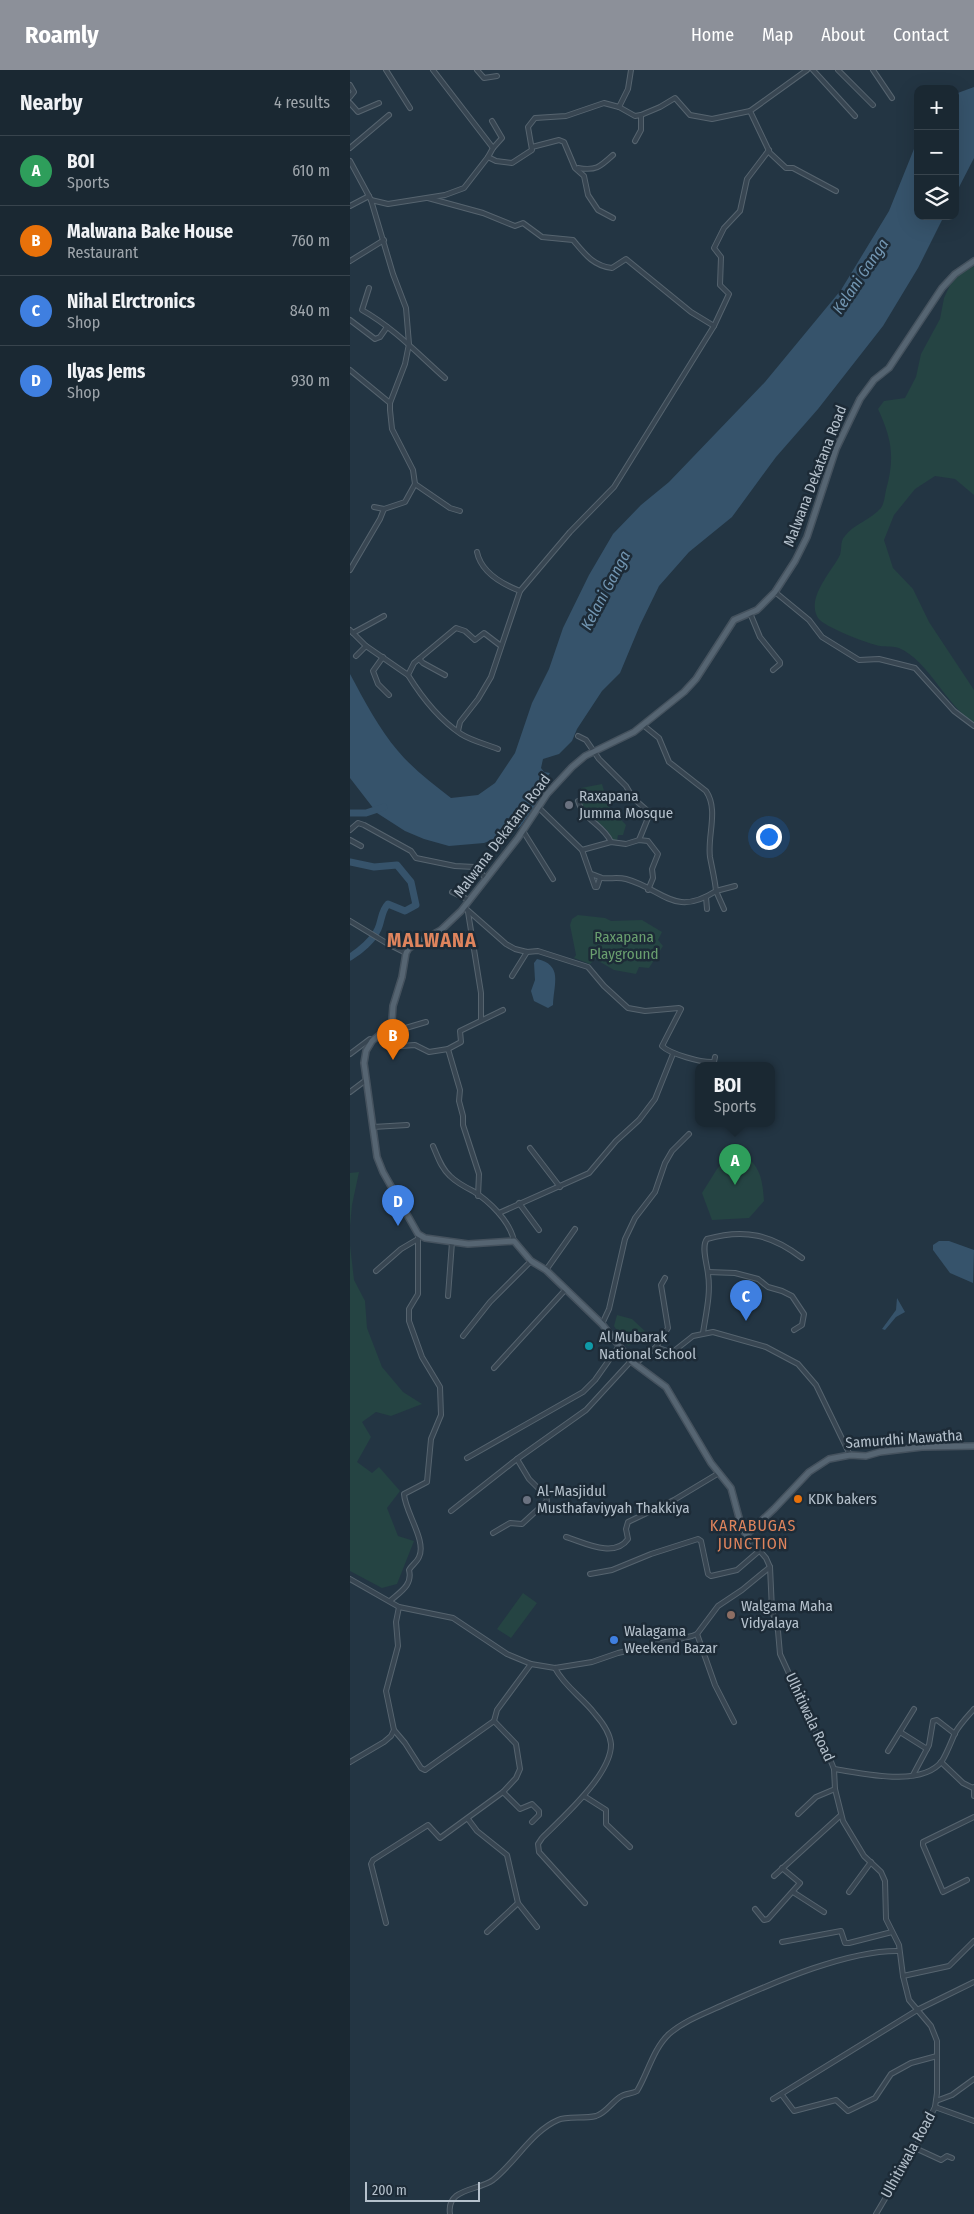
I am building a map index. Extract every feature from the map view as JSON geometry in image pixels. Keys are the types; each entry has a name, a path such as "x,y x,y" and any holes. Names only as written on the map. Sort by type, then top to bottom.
{"main road":[{"name":"Malwana Dekatana Road","path":"406,953 415,944 441,930 466,909 469,900 523,831 547,794 572,767 594,752 626,737 690,687 732,622 756,610 775,592 808,537 836,449 860,399 874,380 889,368 942,288 955,274 974,261"},
{"path":"406,953 390,1030 372,1041 366,1051 364,1063 378,1157 383,1172 418,1236 468,1244 514,1241 531,1261 546,1270 602,1324 633,1362 666,1387 691,1433 734,1493 741,1525 746,1534"},
{"name":"Samurdhi Mawatha","path":"746,1534 774,1509 809,1472 829,1459 850,1455 866,1456 922,1447 974,1446"}],"street":[{"path":"386,70 410,108"},
{"path":"433,70 493,148"},
{"path":"478,70 484,78 497,76"},
{"path":"619,107 628,89 632,70"},
{"path":"532,148 528,127 535,118 566,116 604,103 619,107 635,116 660,107 675,98 690,115 712,119 750,110 801,72 807,70"},
{"path":"813,70 855,116"},
{"path":"838,70 873,105"},
{"path":"873,70 892,98"},
{"path":"350,85 354,92 350,97"},
{"path":"350,103 358,112 379,103"},
{"path":"750,110 770,153 786,168 793,168 836,191"},
{"path":"350,148 389,115"},
{"path":"635,141 641,130 641,115"},
{"path":"350,206 370,198 388,204 444,195 464,188 502,138 492,121"},
{"path":"488,157 496,161 512,163 532,148 559,140 564,142 575,168 584,176 588,195 598,210 613,218"},
{"path":"458,731 460,722 478,700 492,677 520,591 570,532 614,487 714,326 729,294 720,286 722,257 714,248 724,228 740,211 747,179 769,150"},
{"path":"575,168 588,170 600,167 613,155"},
{"path":"350,161 370,198 393,274 406,308 409,344 405,364 390,403 392,429 413,470 415,484 405,502 384,509 374,507"},
{"path":"428,198 515,226 523,223 542,237 573,240 591,261 603,267 612,268 626,259 691,312 714,326"},
{"path":"350,261 384,240"},
{"path":"369,288 362,310 384,322 387,327 409,344 445,378"},
{"path":"351,323 375,339 380,337 387,327"},
{"path":"350,370 390,403"},
{"path":"415,484 450,508 460,511"},
{"path":"350,570 384,509"},
{"path":"477,552 479,561 500,583 520,591"},
{"path":"775,592 809,620 822,637 860,660 879,659 914,668 954,711 974,726"},
{"path":"750,613 760,636 780,662 773,670"},
{"path":"384,616 351,632 366,646 408,676 423,696 458,731 498,749"},
{"path":"408,676 412,666 419,659 456,628 465,631 475,640 484,632 501,646"},
{"path":"356,656 366,646"},
{"path":"383,657 373,671 378,684 389,695"},
{"path":"419,659 445,675"},
{"path":"643,725 660,738 669,762 710,796 712,824 710,856 716,892 724,909"},
{"path":"578,736 586,740 594,752 626,786 633,798 650,814 639,840"},
{"path":"578,801 581,811 585,816 607,835 611,842"},
{"path":"538,807 582,850 591,874 590,879 595,887 597,887 600,878"},
{"path":"350,830 358,823 364,825 411,851 420,860 474,867 486,878"},
{"path":"523,831 553,879"},
{"path":"350,840 361,846"},
{"path":"582,850 611,842 626,844 639,840 648,841 658,854 652,868 653,878 648,890"},
{"path":"591,874 600,878 626,879 666,900 680,902 692,902 735,886"},
{"path":"452,892 469,900"},
{"path":"706,897 707,909"},
{"path":"466,909 506,944 515,949 527,952 538,951 588,967 604,986 628,1008 645,1011 681,1009 662,1044 664,1049 673,1054 704,1062"},
{"path":"466,909 481,993 481,1020"},
{"path":"350,921 406,953"},
{"path":"512,976 527,952"},
{"path":"426,1022 390,1030 400,1046 416,1045 429,1052 448,1049 460,1042 460,1030 504,1010"},
{"path":"350,1054 365,1041 370,1039 372,1041"},
{"path":"448,1049 460,1090 459,1101 463,1126 478,1174 478,1196"},
{"path":"499,1213 589,1174 616,1141 639,1120 655,1099 673,1054"},
{"path":"714,1062 715,1057"},
{"path":"350,1092 366,1080"},
{"path":"373,1127 407,1125"},
{"path":"602,1324 610,1309 624,1239 629,1228 655,1192 672,1151 689,1134"},
{"path":"433,1146 442,1167 450,1176 499,1213 513,1234 514,1241"},
{"path":"530,1148 560,1187"},
{"path":"519,1203 539,1230"},
{"path":"546,1270 575,1229"},
{"path":"703,1333 709,1295 704,1245 708,1239 745,1234 760,1235 788,1247 802,1258"},
{"path":"376,1271 418,1236"},
{"path":"390,1602 409,1583 411,1577 409,1570 419,1556 420,1548 415,1528 404,1502 404,1494 427,1482 431,1439 441,1414 440,1387 422,1357 409,1321 409,1309 418,1294 418,1236"},
{"path":"448,1296 452,1242"},
{"path":"463,1336 490,1302 531,1261"},
{"path":"708,1272 735,1273 758,1280 768,1287 792,1296 804,1314 802,1325 794,1330"},
{"path":"451,1511 516,1459 586,1410 633,1362 656,1347 668,1328 661,1285 666,1278"},
{"path":"494,1368 566,1289"},
{"path":"656,1347 670,1352 674,1351 693,1336 713,1332 766,1347 798,1364 816,1385 850,1455"},
{"path":"467,1458 582,1392 595,1380 619,1346"},
{"path":"493,1533 510,1522 522,1524 547,1501 546,1496 529,1479 516,1459"},
{"path":"566,1537 603,1549 623,1543 628,1538 626,1529 628,1522 674,1500 719,1473"},
{"path":"350,1579 399,1607 453,1618 507,1654 531,1664 555,1668 598,1660 618,1653 697,1634 718,1606 742,1590 770,1567 766,1558 746,1534"},
{"path":"590,1574 612,1570 651,1554 698,1539 701,1541 708,1574 711,1576 737,1570 759,1551"},
{"name":"Ulhitiwala Road","path":"770,1567 772,1610 778,1631 780,1654 834,1770 835,1789 841,1815 864,1856 881,1872 884,1881 884,1910 899,1951 909,2000 931,2026 937,2041 935,2107 915,2148 876,2214"},
{"path":"399,1607 396,1622 398,1646 386,1692 394,1730 421,1768 426,1770 494,1721 497,1710 531,1664"},
{"path":"697,1634 717,1691 734,1722"},
{"path":"555,1668 559,1676 588,1704 603,1723 610,1739 610,1752 596,1779 584,1796 542,1838 537,1849 585,1903"},
{"path":"888,1751 914,1709"},
{"path":"834,1770 880,1776 912,1775 932,1770 941,1762 955,1734 974,1709"},
{"path":"912,1775 927,1749 935,1720 955,1734"},
{"path":"386,1923 371,1864 373,1860 428,1825 440,1838 504,1792 516,1778 520,1769 520,1757 516,1744 494,1721"},
{"path":"350,1762 384,1742 391,1736 394,1730"},
{"path":"900,1732 927,1749"},
{"path":"941,1762 963,1783 973,1788 974,1796"},
{"path":"798,1814 816,1797 835,1789"},
{"path":"504,1792 520,1809 532,1804 539,1811 539,1815 532,1822"},
{"path":"584,1796 606,1810 606,1824 630,1847"},
{"path":"774,1876 841,1815"},
{"path":"967,1880 943,1892 923,1842 974,1817"},
{"path":"468,1819 477,1832 506,1855 518,1903 537,1927"},
{"path":"849,1892 871,1862"},
{"path":"755,1909 764,1920 768,1919 800,1883 782,1868"},
{"path":"793,1892 824,1912"},
{"path":"487,1932 518,1903"},
{"path":"782,1942 841,1931 845,1943 892,1932"},
{"path":"903,1976 949,1966 974,1941"},
{"path":"450,2214 449,2206 452,2199 467,2190 494,2180 534,2138 558,2120 582,2119 599,2115 619,2097 638,2091 659,2045 681,2024 779,1980 847,1959 885,1951 899,1951"},
{"path":"773,2099 918,2011 974,1982"},
{"path":"782,2095 794,2111 836,2100 848,2112 875,2098 891,2074 911,2063 937,2056"},
{"path":"936,2101 952,2095 974,2079"},
{"path":"935,2107 974,2121"},
{"path":"915,2148 941,2160 948,2156 952,2158"}],"green space":[{"path":"974,266 974,495 955,479 935,476 915,489 894,515 884,540 893,568 913,589 929,622 974,690 974,723 963,715 928,672 910,654 897,647 880,646 867,642 829,626 818,618 815,611 815,603 821,586 839,557 843,538 853,528 877,512 883,504 891,468 891,449 878,409 884,401 905,398 916,377 921,354 940,319 944,298 950,285 960,274"},
{"path":"602,784 609,807 626,825 623,835 618,835 617,841 612,840 604,827 585,812 582,806 581,788"},
{"name":"Raxapana Playground","path":"578,915 605,918 611,921 642,920 662,932 658,940 663,946 649,968 639,967 636,974 614,970 595,959 590,964 574,958 576,955 570,925 572,919"},
{"path":"735,1149 749,1159 758,1170 764,1201 749,1218 712,1220 702,1193 717,1169"},
{"path":"359,1172 352,1205 350,1226 350,1173"},
{"path":"350,1245 354,1280 365,1301 367,1328 382,1367 403,1392 422,1404 391,1416 376,1412 362,1422 371,1437 357,1462 372,1473 379,1467 400,1491 387,1508 398,1536 414,1541 397,1584 382,1588 350,1571"},
{"path":"617,1315 632,1319 648,1334 628,1346 614,1326"},
{"path":"523,1593 537,1603 511,1638 497,1629"}],"water":[{"path":"974,87 974,158 959,187 959,130 959,93"},
{"name":"Kelani Ganga","path":"914,149 914,220 942,220 918,268 883,326 818,409 776,457 732,517 689,552 659,586 620,673 602,691 577,729 572,741 559,754 543,759 541,768 544,772 550,773 540,787 538,804 520,827 484,843 449,846 405,831 377,813 350,778 350,674 378,724 398,751 416,770 451,798 478,795 495,783 515,753 532,703 549,669 563,628 589,575 613,534 641,505 669,482 765,382 841,290 889,211"},
{"path":"537,959 545,962 554,970 553,1005 548,1008 534,1001 531,991 535,980 534,963"},
{"path":"939,1241 949,1241 974,1250 973,1283 950,1273 933,1250 933,1245"},
{"path":"897,1298 905,1312 896,1317 885,1330 882,1329 896,1310"}],"waterway":[{"path":"350,813 366,813 384,807"},
{"path":"350,862 374,867 397,865 411,882 416,905 405,911 388,904 373,937 350,957"}],"place":[{"name":"Raxapana Jumma Mosque","path":"569,805"},
{"name":"Malwana Bake House","path":"393,1060"},
{"name":"BOI","path":"735,1185"},
{"name":"Ilyas Jems","path":"398,1226"},
{"name":"Nihal Elrctronics","path":"746,1321"},
{"name":"Al Mubarak National School","path":"589,1346"},
{"name":"KDK bakers","path":"798,1499"},
{"name":"Al-Masjidul Musthafaviyyah Thakkiya","path":"527,1500"},
{"name":"Walgama Maha Vidyalaya","path":"731,1615"},
{"name":"Walagama Weekend Bazar","path":"614,1640"}],"district":[{"name":"MALWANA","path":"432,940"},
{"name":"KARABUGAS JUNCTION","path":"753,1534"}]}
